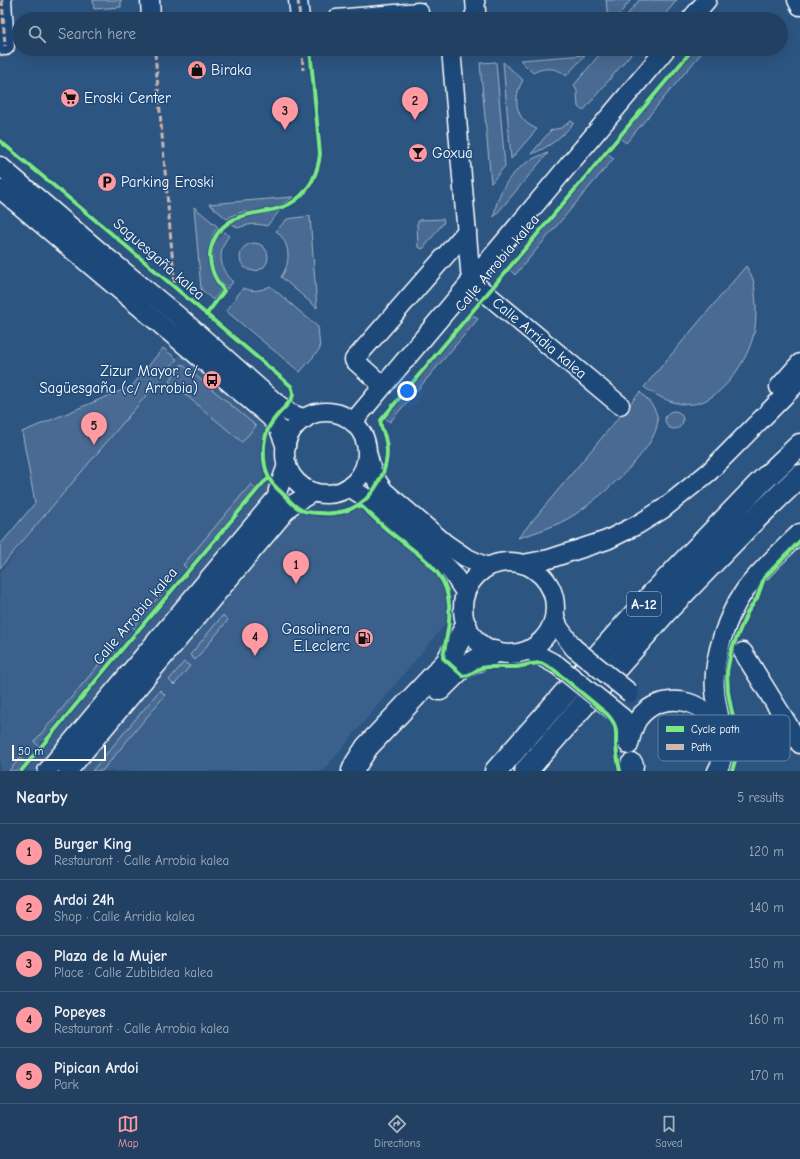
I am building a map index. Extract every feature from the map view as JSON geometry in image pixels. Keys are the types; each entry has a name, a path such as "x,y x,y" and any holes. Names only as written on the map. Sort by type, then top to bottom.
{"highway":[{"name":"A-12","path":"496,771 651,596 761,482 800,445"},
{"name":"A-12","path":"526,771 537,762 666,611 748,526 800,476"},
{"path":"353,771 367,747 447,662 466,627"},
{"path":"370,771 371,766 388,742 461,668 494,652"},
{"path":"484,771 508,742 547,712"}],"street":[{"path":"2,0 8,46"},
{"path":"150,0 151,12"},
{"path":"298,0 299,12"},
{"path":"475,0 476,12"},
{"path":"697,12 707,0"},
{"path":"797,0 800,6"},
{"path":"401,12 420,10"},
{"path":"452,56 471,281"},
{"name":"Calle Arrobia kalea","path":"352,422 660,56"},
{"name":"Saguesgaña kalea","path":"0,166 91,245 177,315 275,402 290,413 305,419"},
{"path":"0,189 270,417 279,429 286,447"},
{"path":"383,386 354,360 467,231"},
{"name":"Calle Arridia kalea","path":"471,281 620,405"},
{"path":"761,420 775,392 800,363"},
{"path":"523,564 549,559 607,540 637,525 663,509 709,472 800,380"},
{"path":"368,456 360,477 349,487 335,493 321,494 313,492 300,484 294,478 287,465 286,447 291,433 296,425 305,419 315,414 329,412 343,416 352,422 362,432 373,475 384,491 446,544 465,557 487,567"},
{"path":"47,771 277,497 287,465"},
{"path":"349,487 374,503 436,556 451,571 465,592"},
{"path":"68,771 290,506 313,492"},
{"path":"719,715 715,690 715,670 718,653 733,611 745,590 768,564 800,532"},
{"path":"555,616 550,630 541,642 529,650 518,654 506,655 483,647 473,638 466,627 462,604 465,592 470,582 478,573 487,567 496,563 514,562 523,564 535,570 545,579 552,590 555,603 555,616 559,628 574,648 650,708"},
{"path":"529,650 557,665 623,718 632,763"},
{"path":"743,652 782,715"},
{"path":"632,763 632,731 639,718 650,708 664,702 678,700 693,703 710,715"},
{"path":"790,728 800,744"},
{"path":"717,771 722,761"}],"shaded area":[{"path":"93,0 121,0 121,7 94,9"},
{"path":"606,0 631,0 621,12 607,12"},
{"path":"639,0 677,0 667,12 630,12"},
{"path":"584,56 566,76 559,71 550,69 533,73 520,60"},
{"path":"598,56 629,56 583,111 578,107 577,91 574,85"},
{"path":"690,56 699,56 626,143 621,139"},
{"path":"496,62 505,166 491,183 480,63"},
{"path":"503,62 523,80 517,94 520,115 530,125 537,129 511,159"},
{"path":"571,121 574,123 560,137 544,148 531,154 551,130 561,128"},
{"path":"548,153 494,217 499,195 511,177 527,162"},
{"path":"608,154 614,158 515,275 510,270"},
{"path":"293,197 275,207 236,214 227,219 209,204"},
{"path":"194,207 218,227 211,239 208,252 210,272 220,289 213,300 201,289"},
{"path":"281,209 267,226 252,224 238,228 231,223 243,217 275,212"},
{"path":"310,216 317,308 281,277 287,266 288,253 285,241 276,231 287,219"},
{"path":"443,219 444,222 423,249 418,247 417,224 419,220"},
{"path":"222,230 229,236 225,242 221,254 222,266 228,277 233,282 227,289 217,275 213,260 214,245"},
{"path":"254,243 264,247 268,257 264,267 254,271 244,267 240,257 244,247"},
{"path":"746,266 753,279 754,285 756,304 755,328 753,338 744,360 730,380 713,396 704,401 688,404 672,402 657,396 644,387"},
{"path":"270,286 318,327 320,349 300,372 226,311 243,288 257,290"},
{"path":"473,315 478,319 390,422 385,418"},
{"path":"163,348 177,359 0,568 0,545 35,503 22,432 132,386"},
{"path":"183,351 269,424 264,434 262,443 264,478 299,511 307,514 321,517 335,516 359,508 432,570 443,585 447,596 447,622 323,771 0,771 0,573 46,513"},
{"path":"182,364 256,426 242,442 169,381"},
{"path":"640,392 653,406 657,416 656,428 650,442 640,456 612,485 574,515 554,526 518,538"},
{"path":"674,411 680,414 683,420 680,426 674,429 668,426 665,420 668,414"},
{"path":"251,484 255,488 187,569 183,565"},
{"path":"164,590 168,593 136,630 133,627"},
{"path":"223,615 228,620 195,660 190,655"},
{"path":"111,650 116,653 39,746 34,742"},
{"path":"184,662 190,666 174,685 169,680"},
{"path":"160,690 165,695 102,771 92,771"},
{"path":"20,758 25,762 17,771 9,771"}],"marked path":[{"path":"2,0 5,46"},
{"path":"298,0 299,12"},
{"path":"155,56 175,288"},
{"path":"302,56 303,70"}],"cycle path":[{"path":"206,315 224,291 214,276 210,260 212,245 219,232 231,221 240,217 288,205 302,195 316,173 320,154 311,56"},
{"path":"0,141 291,386 293,392 292,398 269,427 265,439 264,459 269,478 272,483 300,509 314,513 341,512 358,505 366,499 378,483 383,473 387,450 381,420 687,56"},
{"path":"21,771 112,661 263,483 269,478"},
{"path":"359,506 428,562 441,578 448,597 449,605 448,628 443,658 463,676 469,675 481,668 517,667 541,663 554,670 607,714 615,725 616,746 620,771"},
{"path":"733,715 728,692 727,672 731,651 747,613 757,598 764,578 800,541"},
{"path":"732,771 735,761"}],"place":[{"name":"Biraka","path":"197,70"},
{"name":"Eroski Center","path":"70,98"},
{"name":"Ardoi 24h","path":"415,120"},
{"name":"Plaza de la Mujer","path":"285,130"},
{"name":"Goxua","path":"418,153"},
{"name":"Parking Eroski","path":"107,182"},
{"name":"Zizur Mayor, c/ Sagüesgaña (c/ Arrobia)","path":"212,380"},
{"name":"Pipican Ardoi","path":"94,445"},
{"name":"Burger King","path":"296,584"},
{"name":"Gasolinera E.Leclerc","path":"364,638"},
{"name":"Popeyes","path":"255,656"}]}
